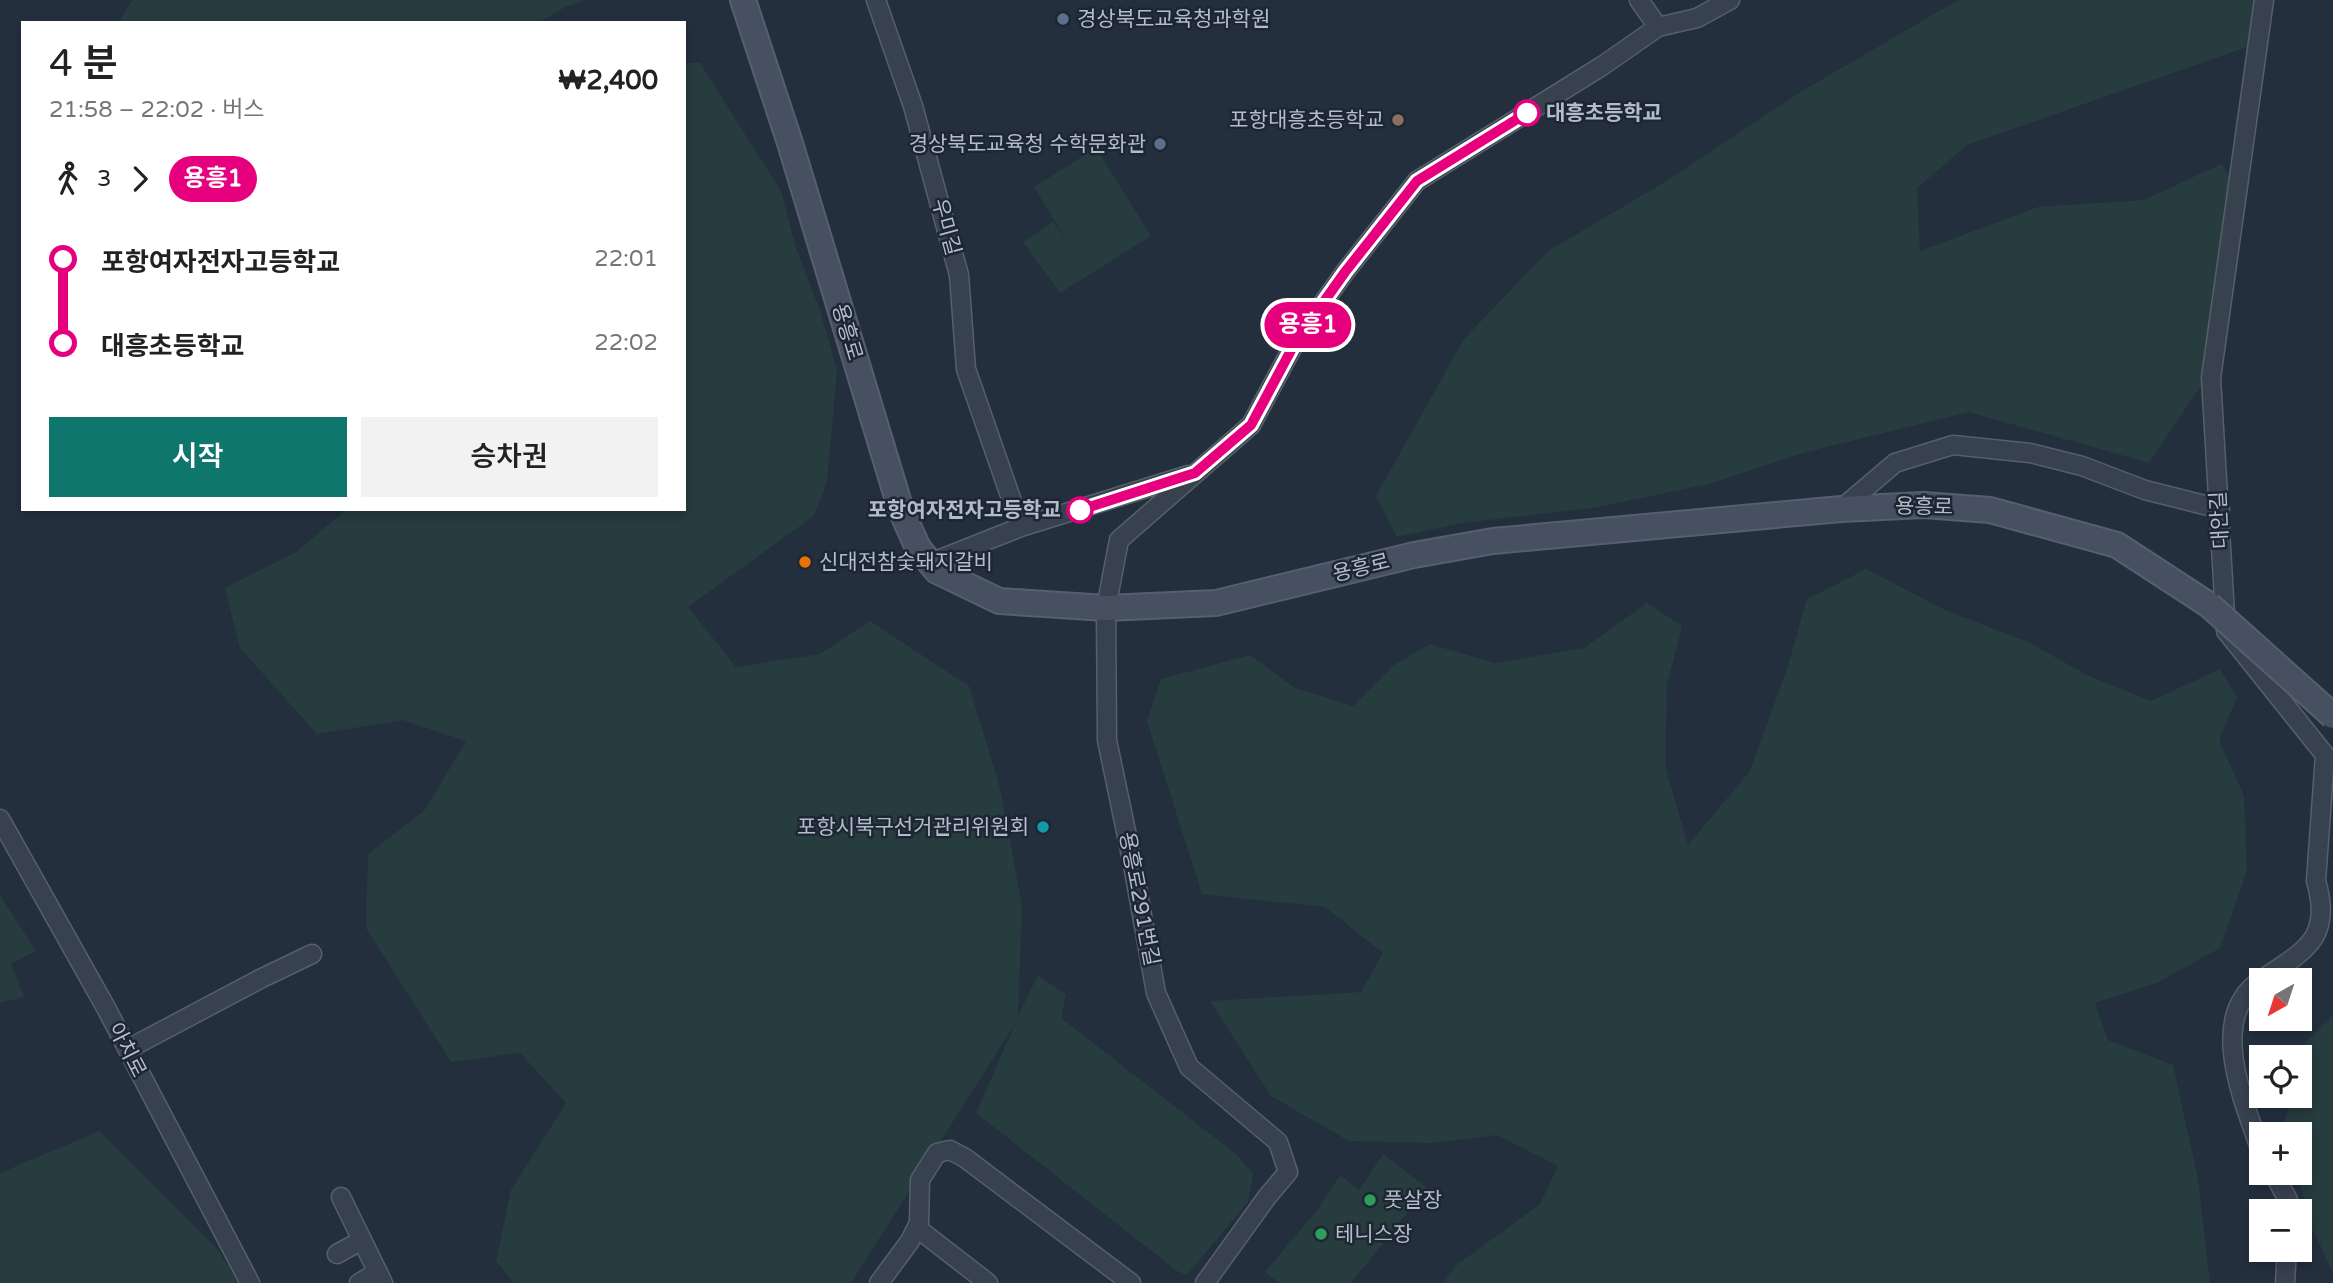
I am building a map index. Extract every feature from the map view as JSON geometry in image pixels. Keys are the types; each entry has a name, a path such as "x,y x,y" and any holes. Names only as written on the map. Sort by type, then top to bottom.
{"main road":[{"name":"용흥로","path":"743,0 790,143 901,510 918,548 936,571 999,601 1106,608 1216,603 1414,555 1493,541 1840,509 1924,505 1990,510 2117,545 2209,605 2333,716"}],"street":[{"name":"우미길","path":"876,0 913,106 959,275 966,369 1021,527"},
{"path":"1639,0 1658,27 1698,18 1730,0"},
{"name":"대안길","path":"2264,0 2211,378 2226,631 2325,755 2316,881 2322,900 2323,922 2310,945 2278,968"},
{"name":"용흥로291번길","path":"1205,1283 1267,1197 1289,1172 1278,1142 1189,1067 1156,993 1107,740 1106,608 1119,540 1251,425 1296,341 1345,272 1417,181 1602,66 1658,27"},
{"path":"1840,509 1895,463 1953,445 2030,453 2082,466 2145,490 2220,509"},
{"path":"930,563 1021,527 1195,473"},
{"name":"아치로","path":"0,819 128,1049 250,1283"},
{"path":"128,1049 312,954"},
{"name":"대안길","path":"2249,991 2243,996 2235,1013 2231,1035 2239,1088 2251,1122"},
{"path":"879,1283 910,1241 919,1223 920,1180 937,1153 950,1150 965,1158 1131,1283"},
{"path":"341,1197 381,1278 359,1283"},
{"path":"916,1227 988,1283"},
{"path":"337,1254 362,1240"},
{"path":"2285,1283 2286,1262"}],"green space":[{"path":"133,0 586,0 565,7 541,21 119,21"},
{"path":"1958,0 2254,0 2247,47 1967,145 1917,188 1920,251 2038,207 2144,200 2221,164 2230,175 2206,378 2149,463 1969,412 1806,452 1709,484 1593,508 1462,523 1397,537 1376,496 1464,339 1548,251 1665,182 1802,91"},
{"path":"686,63 700,63 781,191 796,248 820,310 837,370 827,482 814,516 688,607 736,667 820,654 870,621 969,686 1000,788 1022,906 1018,1016 1038,975 1066,995 1061,1018 1236,1154 1253,1174 1248,1202 1187,1275 1177,1271 976,1113 1016,1022 851,1283 514,1283 496,1261 511,1190 566,1103 520,1053 451,1062 366,928 368,854 424,811 466,741 403,720 317,734 240,648 225,588 295,553 345,511 686,511"},
{"path":"1096,148 1151,236 1060,293 1023,242 1053,222 1067,241 1034,187"},
{"path":"1866,569 1945,610 2028,642 2089,676 2151,701 2220,669 2237,697 2219,740 2244,796 2247,871 2220,948 2159,982 2095,1003 2108,1040 2173,1065 2198,1179 2210,1283 1443,1283 1458,1264 1540,1204 1558,1166 1497,1135 1432,1143 1349,1141 1271,1096 1210,1001 1361,992 1383,953 1325,907 1202,894 1147,721 1161,679 1250,655 1295,688 1353,706 1394,665 1430,644 1495,663 1584,648 1647,603 1682,626 1667,685 1665,766 1688,845 1750,771 1787,669 1807,599"},
{"path":"0,895 36,951 11,964 24,997 0,1003"},
{"path":"2333,1015 2333,1273 2312,1229 2312,1199 2304,1199 2300,1185 2312,1185 2312,1122 2284,1122 2288,1108 2312,1108 2312,1045 2305,1043"},
{"path":"99,1131 218,1250 239,1283 0,1283 0,1173"},
{"path":"1383,1154 1427,1188 1351,1283 1279,1283 1265,1272 1317,1210 1340,1175 1359,1190"}],"bus line":[{"name":"용흥1","path":"1080,510 1195,473 1251,425 1296,341 1345,272 1417,181 1527,113"}],"place":[{"name":"경상북도교육청과학원","path":"1063,19"},
{"name":"대흥초등학교","path":"1527,113"},
{"name":"포항대흥초등학교","path":"1398,120"},
{"name":"경상북도교육청 수학문화관","path":"1160,144"},
{"name":"포항여자전자고등학교","path":"1080,510"},
{"name":"신대전참숯돼지갈비","path":"805,562"},
{"name":"포항시북구선거관리위원회","path":"1043,827"},
{"name":"풋살장","path":"1370,1200"},
{"name":"테니스장","path":"1321,1234"}]}
